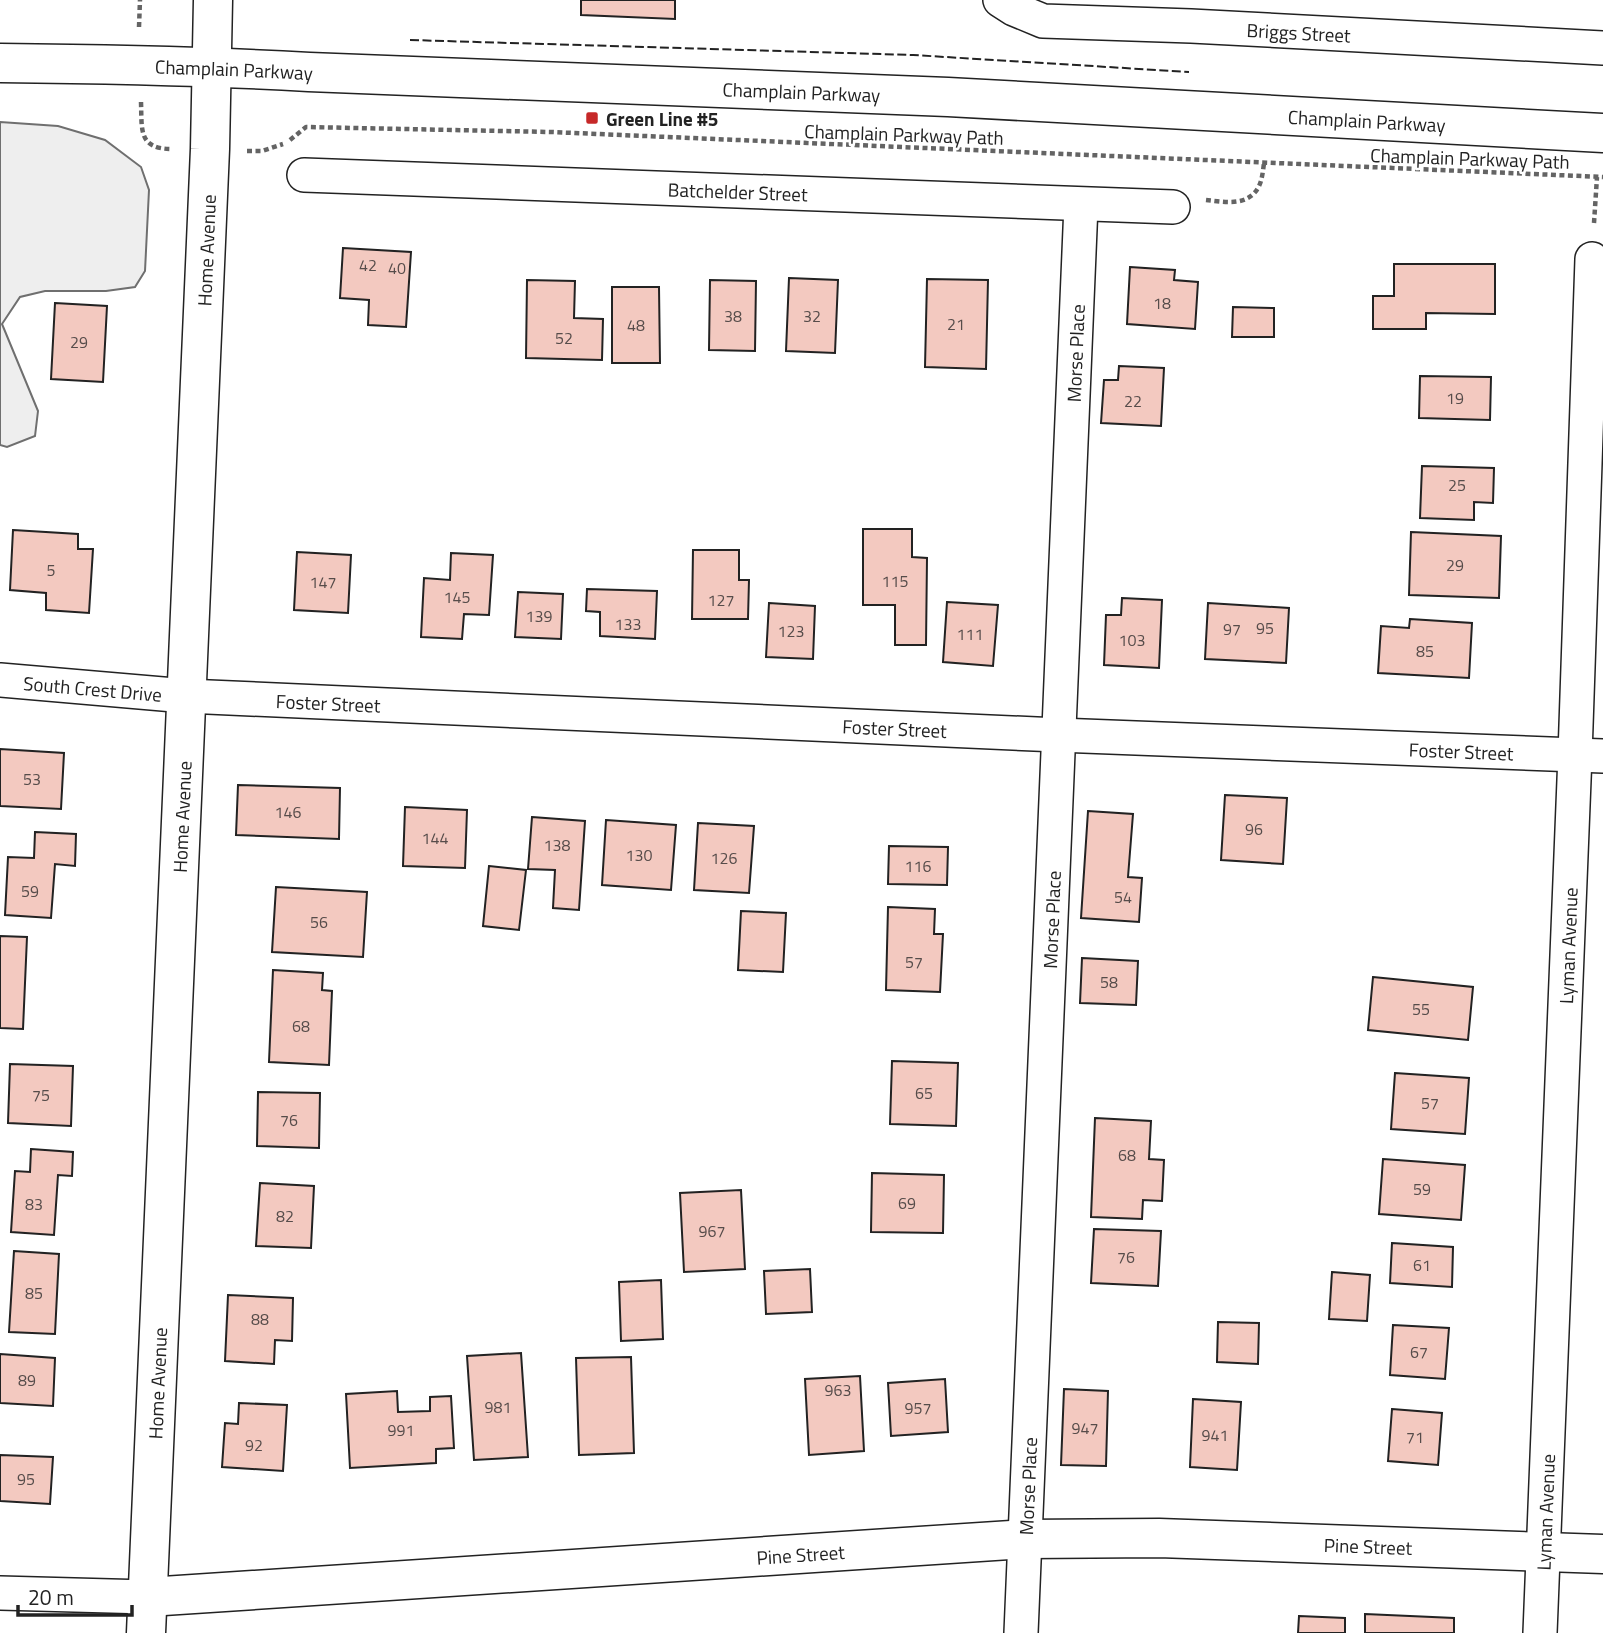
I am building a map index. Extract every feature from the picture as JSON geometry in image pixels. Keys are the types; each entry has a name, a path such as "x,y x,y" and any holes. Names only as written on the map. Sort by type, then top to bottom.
{"main road":[{"name":"Home Avenue","path":"147,1615 210,149 213,0"},
{"name":"Champlain Parkway","path":"0,63 140,64 948,97 1603,133"},
{"name":"Pine Street","path":"147,1615 1025,1539 1159,1538 1603,1553"}],"street":[{"name":"Briggs Street","path":"1000,0 1043,21 1191,26 1603,48"},
{"name":"Batchelder Street","path":"304,175 1173,207"},
{"name":"Morse Place","path":"1021,1633 1081,205"},
{"name":"Lyman Avenue","path":"1540,1633 1589,755 1592,259"},
{"name":"South Crest Drive","path":"0,680 186,695"},
{"name":"Foster Street","path":"186,695 1589,755"},
{"name":"Pine Street","path":"0,1593 147,1615"}],"path":[{"name":"Champlain Parkway Path","path":"210,149 262,151 288,143 306,127 551,132 1600,177"},
{"path":"1173,207 1193,200 1237,202 1253,196 1260,185 1264,163"},
{"path":"1592,259 1600,177"}],"shaded area":[{"path":"0,122 58,126 105,140 141,167 149,190 145,271 135,287 106,291 45,291 20,297 2,324 38,411 35,436 7,447 0,445"}],"building":[{"path":"581,0 675,0 675,19 581,15"},
{"path":"343,248 411,252 406,327 368,325 369,300 340,298"},
{"path":"1394,264 1495,264 1495,314 1426,313 1426,329 1373,329 1373,296 1394,296"},
{"path":"1130,267 1175,270 1174,280 1198,282 1195,329 1127,324"},
{"path":"789,278 838,280 835,353 786,351"},
{"path":"927,279 988,280 986,369 925,367"},
{"path":"527,280 575,281 574,318 603,319 602,360 526,358"},
{"path":"710,280 756,281 755,351 709,350"},
{"path":"612,287 659,287 660,363 612,363"},
{"path":"55,303 107,306 103,382 51,379"},
{"path":"1233,307 1274,308 1274,337 1232,337"},
{"path":"1119,366 1164,368 1161,426 1101,423 1104,380 1118,380"},
{"path":"1420,376 1491,377 1490,420 1419,418"},
{"path":"1422,466 1494,468 1493,503 1474,502 1474,520 1420,518"},
{"path":"863,529 912,529 912,557 927,558 926,645 895,645 895,605 863,605"},
{"path":"13,530 78,534 78,549 93,549 89,613 46,610 46,593 10,590"},
{"path":"1411,532 1501,536 1499,598 1409,595"},
{"path":"693,550 739,550 739,580 749,580 748,619 692,619"},
{"path":"297,552 351,555 348,613 294,610"},
{"path":"451,553 493,555 489,615 464,614 462,639 421,637 424,578 450,580"},
{"path":"587,589 657,591 655,639 600,636 600,612 586,611"},
{"path":"518,592 563,594 561,639 515,637"},
{"path":"1122,598 1162,600 1159,668 1104,665 1106,615 1121,615"},
{"path":"947,602 998,605 993,666 943,662"},
{"path":"769,603 815,606 813,659 766,657"},
{"path":"1208,603 1289,608 1286,663 1205,659"},
{"path":"1410,619 1472,623 1469,678 1378,673 1381,626 1409,628"},
{"path":"0,749 64,753 61,809 0,806"},
{"path":"238,785 340,788 339,839 236,835"},
{"path":"1225,795 1287,798 1283,864 1221,860"},
{"path":"405,807 467,810 465,868 403,866"},
{"path":"1088,811 1133,814 1128,877 1142,878 1139,922 1081,918"},
{"path":"532,817 585,821 579,910 553,908 555,870 528,869"},
{"path":"606,820 676,825 671,890 602,885"},
{"path":"698,823 754,826 749,893 694,890"},
{"path":"35,832 76,834 75,866 55,864 51,918 5,915 8,857 34,858"},
{"path":"889,846 948,847 947,885 888,884"},
{"path":"489,866 526,870 519,930 483,926"},
{"path":"276,887 367,892 363,957 272,952"},
{"path":"888,907 935,909 934,934 943,934 940,992 886,990"},
{"path":"741,911 786,913 783,972 738,970"},
{"path":"0,936 27,937 23,1029 0,1028"},
{"path":"1082,958 1138,961 1136,1005 1080,1003"},
{"path":"273,970 323,973 322,990 332,991 329,1065 269,1062"},
{"path":"1373,977 1473,987 1468,1040 1368,1030"},
{"path":"892,1061 958,1063 956,1126 890,1124"},
{"path":"10,1064 73,1066 71,1126 8,1123"},
{"path":"1395,1073 1469,1078 1465,1134 1391,1129"},
{"path":"258,1092 320,1093 319,1148 257,1146"},
{"path":"1095,1118 1151,1121 1149,1159 1164,1160 1162,1201 1143,1200 1142,1219 1091,1217"},
{"path":"31,1149 73,1152 72,1176 58,1175 54,1235 11,1232 15,1171 30,1172"},
{"path":"1383,1159 1465,1165 1461,1220 1379,1214"},
{"path":"872,1173 944,1175 943,1233 871,1232"},
{"path":"260,1183 314,1186 311,1248 256,1246"},
{"path":"741,1190 745,1269 684,1272 680,1193"},
{"path":"1094,1229 1161,1231 1158,1286 1091,1283"},
{"path":"1392,1243 1453,1247 1452,1287 1390,1283"},
{"path":"14,1251 59,1254 55,1334 9,1332"},
{"path":"810,1269 812,1312 766,1314 764,1271"},
{"path":"1332,1272 1370,1275 1367,1321 1329,1319"},
{"path":"661,1280 663,1339 621,1341 619,1282"},
{"path":"228,1295 293,1298 292,1341 275,1340 274,1364 225,1361"},
{"path":"1218,1322 1259,1323 1258,1364 1217,1362"},
{"path":"1393,1325 1449,1328 1445,1379 1390,1375"},
{"path":"521,1353 528,1457 474,1460 467,1356"},
{"path":"0,1354 55,1358 53,1406 0,1403"},
{"path":"631,1357 634,1453 579,1455 576,1358"},
{"path":"860,1376 864,1451 809,1455 805,1379"},
{"path":"945,1379 948,1432 891,1436 888,1383"},
{"path":"1064,1389 1108,1391 1106,1466 1061,1465"},
{"path":"397,1391 398,1412 430,1411 430,1397 451,1396 454,1448 436,1449 436,1463 350,1468 346,1394"},
{"path":"1193,1399 1241,1402 1237,1470 1190,1467"},
{"path":"239,1403 287,1405 283,1471 222,1467 225,1423 238,1424"},
{"path":"1392,1409 1442,1413 1438,1465 1388,1461"},
{"path":"0,1455 53,1457 50,1504 0,1501"},
{"path":"1365,1614 1454,1618 1454,1633 1365,1633"},
{"path":"1299,1616 1345,1618 1345,1633 1298,1633"}],"fence":[{"path":"410,40 913,55 1189,72"}],"place":[{"name":"Green Line #5","path":"592,118"}]}
